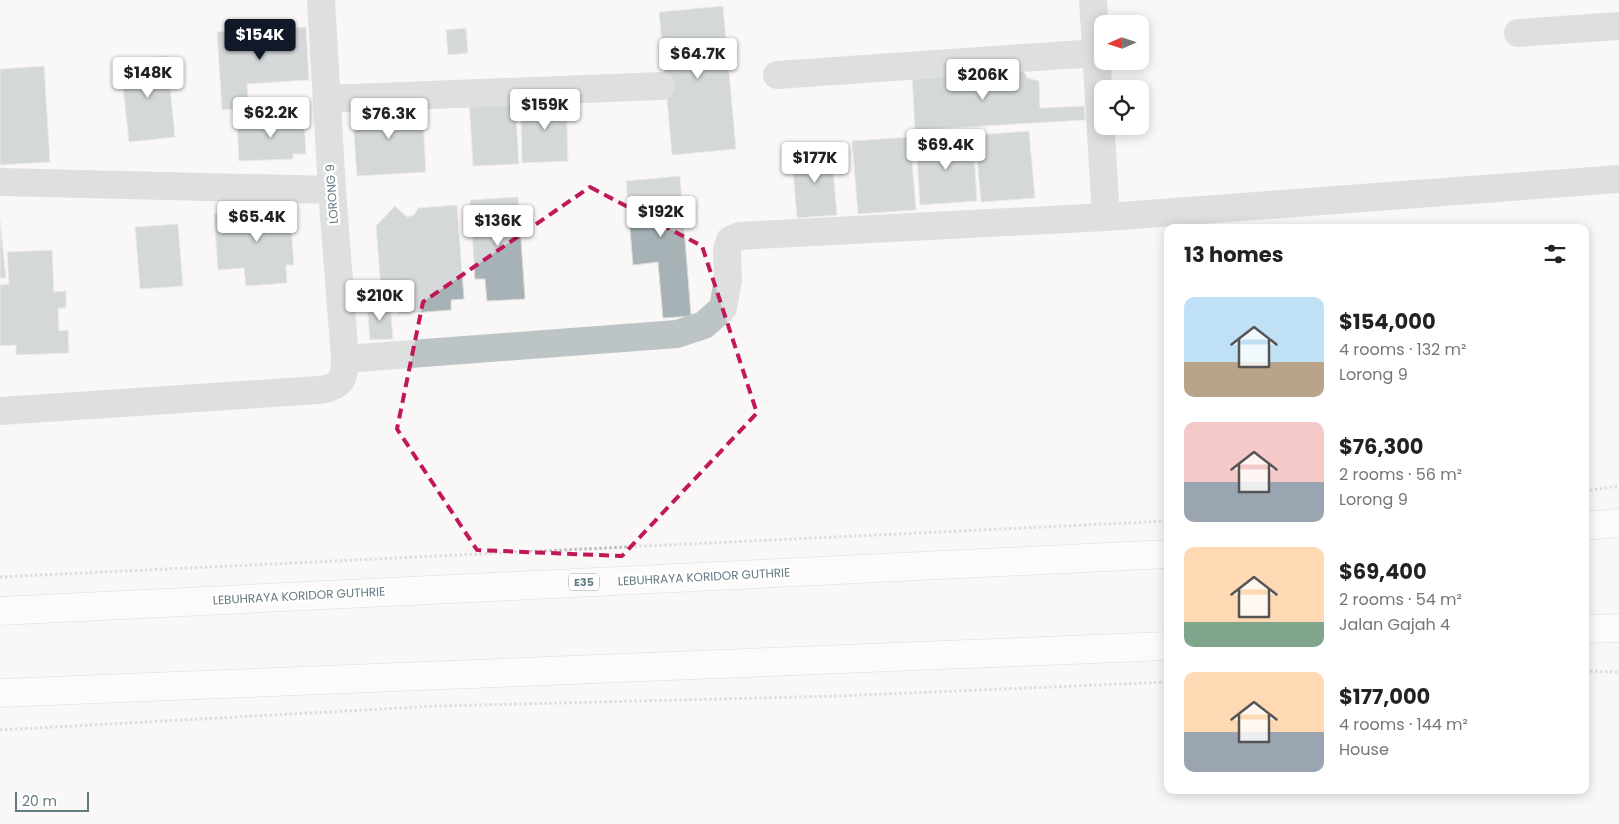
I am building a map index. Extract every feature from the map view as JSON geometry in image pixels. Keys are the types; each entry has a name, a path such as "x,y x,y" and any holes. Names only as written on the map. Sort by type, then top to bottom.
{"highway":[{"path":"1589,526 1619,523"},
{"name":"LEBUHRAYA KORIDOR GUTHRIE","path":"0,611 1164,554"},
{"path":"1589,629 1619,628"},
{"path":"0,693 1164,646"}],"street":[{"name":"LORONG 9","path":"0,411 330,388 339,384 344,373 345,359 332,190 321,0"},
{"path":"1093,0 1094,18"},
{"path":"1518,33 1619,26"},
{"path":"777,75 1094,53"},
{"path":"1097,70 1106,217"},
{"path":"327,99 661,86"},
{"path":"345,359 677,334 704,325 724,308 728,280 727,250 730,240 739,236 1106,217 1619,179"},
{"path":"2,182 332,190"}],"path":[{"path":"1589,490 1619,486"},
{"path":"0,577 1164,521"},
{"path":"1589,671 1619,672"},
{"path":"0,730 437,706 837,696 1164,682"}],"highlighted area":[{"path":"590,187 702,246 757,413 622,556 477,550 397,429 423,302"}],"building":[{"path":"723,6 736,149 672,155 659,12"},
{"path":"306,27 309,80 247,84 249,108 222,110 217,32"},
{"path":"466,28 468,53 448,55 446,30"},
{"path":"167,56 175,137 129,142 120,60"},
{"path":"44,66 50,162 0,165 0,69"},
{"path":"1023,69 1027,78 1039,81 1040,108 1084,106 1085,120 915,130 912,75"},
{"path":"566,96 568,161 522,163 521,117 530,117 529,97"},
{"path":"515,97 519,164 473,166 469,99"},
{"path":"422,103 426,172 357,176 352,108"},
{"path":"304,118 306,154 293,154 293,159 239,161 237,122"},
{"path":"1029,131 1035,198 981,202 975,135"},
{"path":"910,137 916,210 858,214 852,141"},
{"path":"973,137 977,201 920,205 916,140"},
{"path":"831,147 837,215 797,218 792,160 798,159 798,156 812,155 812,149"},
{"path":"680,176 691,316 663,318 658,262 633,265 626,181"},
{"path":"518,197 525,299 487,301 485,279 475,279 470,200"},
{"path":"289,200 294,265 286,265 287,283 246,286 244,268 218,270 214,214 228,213 229,220 251,219 250,203"},
{"path":"457,205 464,299 451,300 451,310 399,314 398,301 382,302 376,226 395,206 407,217 414,215 418,208"},
{"path":"0,220 6,278 0,278"},
{"path":"178,224 183,286 140,289 135,227"},
{"path":"52,250 54,292 66,291 66,308 58,308 59,331 68,330 69,353 16,355 16,345 0,346 0,285 9,284 7,252"},
{"path":"390,303 393,339 370,340 367,304"}]}
